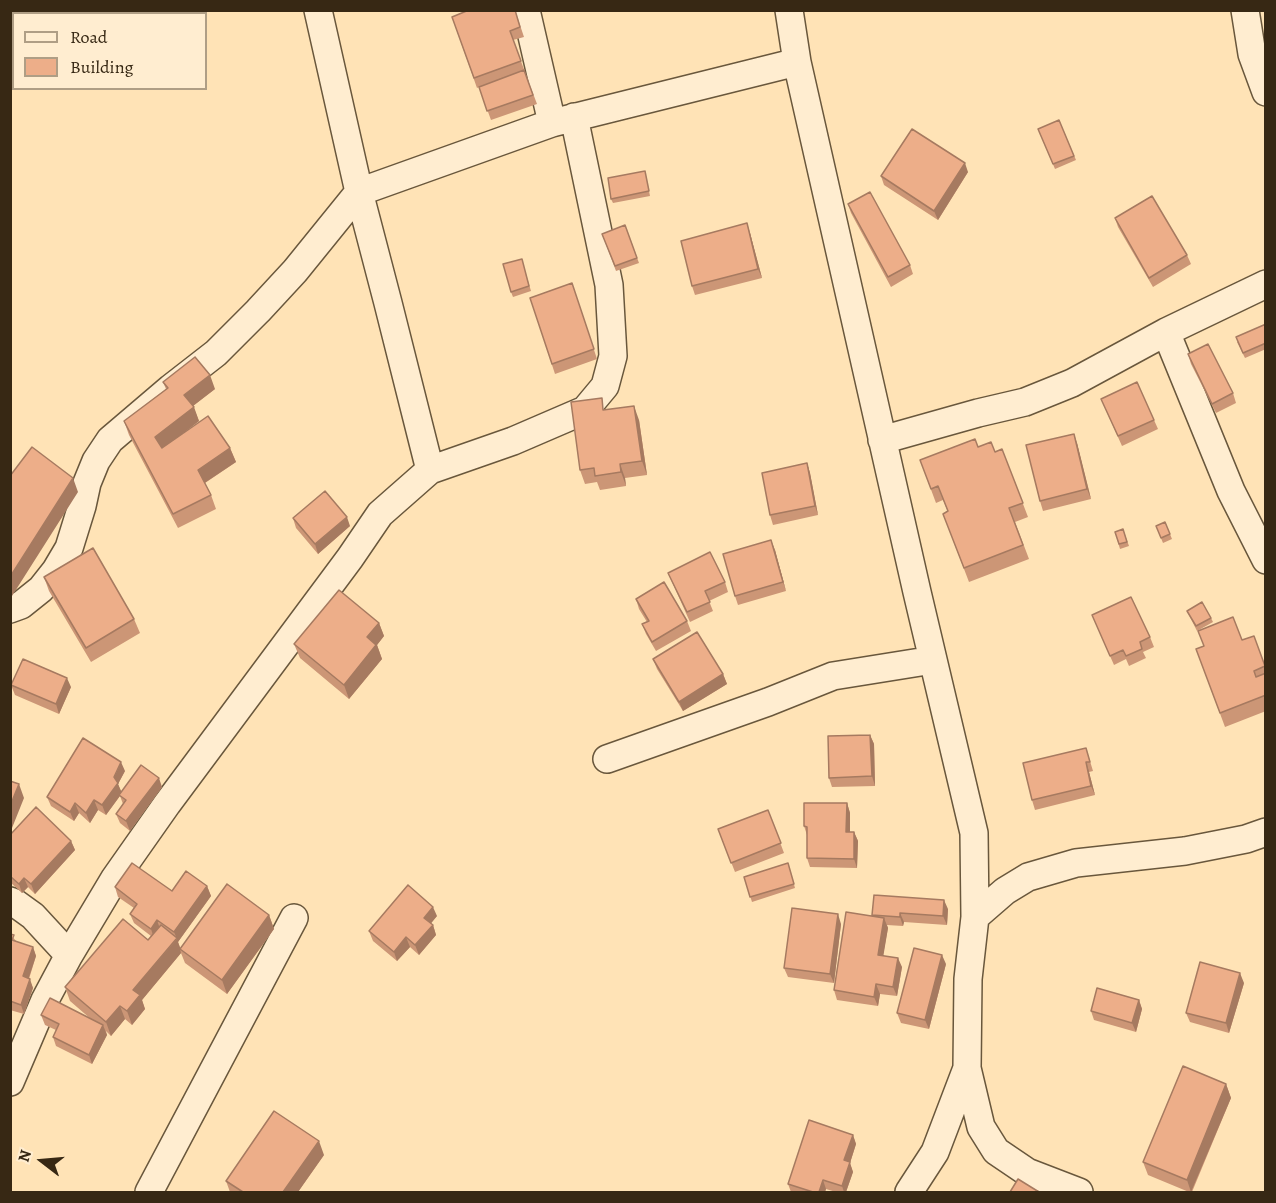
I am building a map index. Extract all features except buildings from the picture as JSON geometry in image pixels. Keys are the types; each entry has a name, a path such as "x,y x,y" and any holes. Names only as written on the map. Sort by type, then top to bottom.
{"street":[{"path":"318,10 359,192 430,470"},
{"path":"10,1082 45,1000 115,878 380,514 430,470 513,441 585,410 605,386 613,356 609,285 563,120 526,10"},
{"path":"789,10 797,62 882,440 974,832 975,917 968,979 967,1068 981,1127 996,1151 1027,1172 1078,1192"},
{"path":"1245,10 1252,54 1266,92"},
{"path":"10,609 41,589 56,570 69,548 87,483 96,461 110,440 216,352 258,311 295,271 359,192 563,120 797,62"},
{"path":"882,440 1025,402 1072,383 1166,332 1266,284"},
{"path":"1166,332 1231,491 1266,560"},
{"path":"607,759 768,702 833,676 933,660"},
{"path":"975,917 1005,891 1028,877 1076,863 1185,851 1246,839 1266,832"},
{"path":"10,902 33,916 69,955"},
{"path":"149,1192 294,918"},
{"path":"909,1192 935,1152 967,1068"}]}
